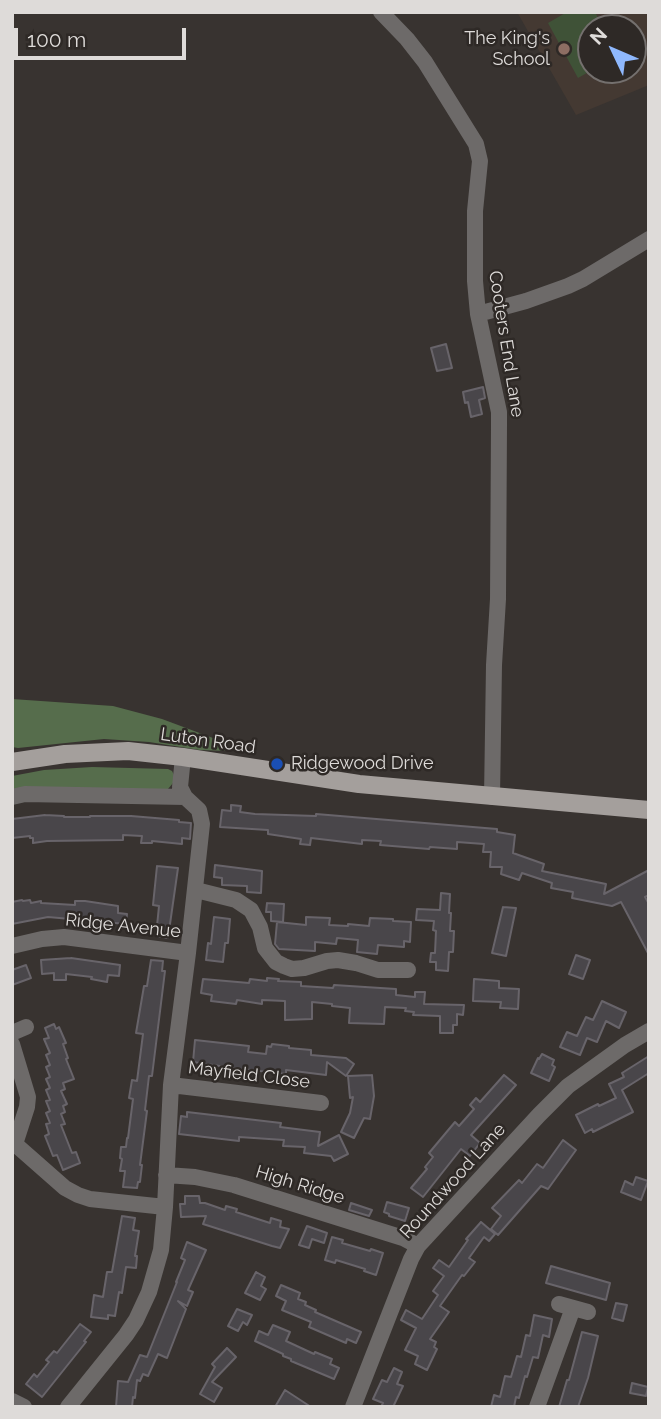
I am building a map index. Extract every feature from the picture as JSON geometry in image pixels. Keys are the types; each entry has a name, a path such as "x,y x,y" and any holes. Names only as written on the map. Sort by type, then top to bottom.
{"main road":[{"name":"Luton Road","path":"12,762 65,754 128,751 359,784 649,810"}],"street":[{"name":"Cooters End Lane","path":"381,12 416,50 476,144 480,160 475,211 475,281 478,314 499,412 498,599 492,797"},
{"path":"478,314 527,301 568,286 649,239"},
{"path":"68,1407 126,1335 144,1305 161,1250 171,1086 202,824 199,810 185,797 180,787 183,757"},
{"path":"12,797 35,794 185,797"},
{"path":"196,890 236,900 251,910 260,927 265,948 276,962 284,966 292,969 304,968 327,961 345,960 378,970 408,970"},
{"name":"Ridge Avenue","path":"12,946 64,937 188,953"},
{"name":"Roundwood Lane","path":"354,1407 418,1246 568,1086 649,1031"},
{"path":"12,1044 28,1097 14,1145 65,1188 78,1195 90,1199 165,1207"},
{"name":"Mayfield Close","path":"171,1086 321,1103"},
{"name":"High Ridge","path":"166,1175 195,1177 234,1185 403,1238 418,1246"},
{"path":"537,1407 573,1308"},
{"path":"12,1401 24,1407"}],"shaded area":[{"path":"517,12 649,12 649,85 576,115"}],"green space":[{"path":"567,12 595,12 596,14 577,14 577,76 548,23"},
{"path":"12,699 113,706 162,719 213,738 232,749 200,750 149,742 104,739 12,747"},
{"path":"92,767 168,769 174,775 173,783 168,789 12,793 12,776 44,770"}],"building":[{"path":"446,344 452,368 437,371 431,348"},
{"path":"483,387 485,398 479,400 482,414 471,417 463,392"},
{"path":"231,805 241,806 240,812 255,814 316,814 497,829 497,832 515,835 513,853 544,864 542,871 606,884 604,894 649,870 649,895 645,897 649,904 649,955 621,902 612,906 572,898 573,892 551,888 552,883 522,873 519,880 501,874 502,867 490,867 491,852 483,852 484,844 457,842 457,849 429,849 380,845 381,841 362,840 362,844 311,838 310,845 300,844 301,839 268,834 268,830 220,827 222,810 231,811"},
{"path":"45,815 131,816 179,820 191,823 190,839 182,838 182,844 152,841 141,843 142,836 123,835 123,840 33,843 30,836 12,838 12,819"},
{"path":"215,865 262,871 261,893 247,892 247,886 222,885 222,878 214,877"},
{"path":"157,866 178,868 168,938 156,936 159,906 153,905"},
{"path":"441,893 450,894 450,931 454,931 453,952 449,952 448,971 436,970 436,962 430,962 431,953 435,953 434,921 416,920 417,909 440,910"},
{"path":"30,900 31,903 41,901 75,905 75,901 85,901 118,906 118,913 127,914 126,924 48,917 12,924 12,902"},
{"path":"267,903 284,904 283,922 271,921 271,912 266,912"},
{"path":"503,907 516,908 506,956 492,953"},
{"path":"214,917 230,919 223,962 206,960"},
{"path":"306,917 330,918 329,925 348,926 369,926 370,918 411,922 410,942 404,941 404,947 378,945 377,954 357,952 358,940 337,938 336,944 315,942 315,951 279,949 275,944 277,922 306,925"},
{"path":"576,955 590,960 583,979 569,974"},
{"path":"71,958 120,965 119,976 108,975 107,982 66,974 66,980 54,980 54,973 42,974 41,960"},
{"path":"151,960 163,961 162,971 165,971 152,1076 149,1076 140,1182 137,1188 123,1187 125,1171 120,1171 121,1147 126,1147 128,1138 133,1099 129,1098 132,1080 137,1081 143,1034 136,1033"},
{"path":"26,965 31,978 12,985 12,970"},
{"path":"267,978 301,982 301,986 396,989 396,995 415,997 415,992 425,992 424,1004 464,1005 463,1015 457,1014 457,1025 453,1025 453,1033 440,1033 440,1016 413,1015 414,1012 405,1011 406,1008 385,1007 384,1024 349,1023 350,1008 312,1002 312,1019 285,1020 285,1001 262,1000 262,1004 237,1000 236,1004 211,1001 212,995 201,993 203,979 249,983 250,979 267,981"},
{"path":"474,979 499,981 499,988 519,989 518,1009 500,1008 501,1002 473,1001"},
{"path":"602,1001 626,1012 619,1028 606,1021 597,1042 587,1038 580,1055 560,1047 567,1032 577,1036 586,1017 593,1020"},
{"path":"54,1024 56,1029 59,1027 66,1043 63,1044 68,1058 66,1059 74,1079 63,1083 65,1089 61,1091 67,1104 63,1106 65,1112 61,1114 65,1124 61,1125 72,1153 76,1152 80,1163 63,1170 57,1155 53,1156 45,1136 49,1134 46,1124 50,1123 46,1113 50,1111 46,1101 50,1100 46,1090 50,1088 46,1079 50,1077 46,1067 50,1065 46,1055 50,1053 44,1039 49,1038 45,1028"},
{"path":"195,1040 249,1046 248,1052 266,1054 267,1046 271,1047 272,1044 289,1046 311,1050 311,1055 346,1058 354,1064 346,1076 327,1062 326,1075 286,1070 286,1074 193,1062"},
{"path":"542,1054 554,1060 552,1065 555,1067 549,1081 531,1073"},
{"path":"649,1056 649,1073 622,1090 633,1112 593,1132 592,1129 585,1133 576,1115 616,1098 609,1084 624,1077 622,1073"},
{"path":"372,1075 374,1096 370,1119 364,1118 354,1138 341,1132 350,1113 353,1097 350,1098 348,1076"},
{"path":"504,1075 516,1085 471,1135 480,1143 470,1156 461,1149 423,1197 411,1188 427,1169 425,1167 433,1157 429,1153 455,1122 459,1126 474,1109 470,1105 476,1098 480,1102"},
{"path":"187,1112 281,1123 280,1127 320,1132 318,1146 339,1135 348,1154 334,1161 331,1156 304,1153 305,1147 283,1146 284,1140 239,1137 239,1141 179,1134 181,1116 187,1117"},
{"path":"563,1140 576,1150 548,1189 541,1186 498,1235 491,1229 501,1216 492,1208 519,1180 522,1183 537,1164 543,1168"},
{"path":"636,1177 648,1181 641,1200 621,1192 625,1181 633,1185"},
{"path":"185,1196 199,1196 200,1203 225,1210 226,1206 237,1209 236,1212 270,1223 271,1218 281,1221 280,1227 289,1229 280,1248 272,1246 203,1224 206,1216 181,1217 180,1204 185,1204"},
{"path":"387,1202 409,1208 405,1221 384,1212"},
{"path":"351,1203 372,1210 369,1216 349,1210"},
{"path":"122,1216 135,1218 133,1230 139,1231 136,1268 126,1267 115,1316 108,1315 108,1319 91,1317 94,1295 103,1297 107,1272 112,1272"},
{"path":"481,1222 495,1234 489,1241 484,1237 469,1258 475,1262 440,1306 449,1312 430,1339 436,1342 434,1347 437,1349 427,1370 415,1364 418,1356 405,1350 416,1328 401,1320 406,1310 422,1319 438,1295 433,1291 444,1276 433,1268 439,1260 449,1267 468,1240 466,1239"},
{"path":"307,1226 327,1233 324,1243 312,1239 309,1248 299,1245"},
{"path":"332,1237 343,1240 342,1243 383,1253 376,1275 336,1260 335,1263 325,1260"},
{"path":"187,1242 206,1250 188,1290 193,1292 187,1306 178,1301 186,1309 167,1358 158,1354 148,1376 143,1374 140,1381 137,1380 132,1407 116,1407 118,1381 128,1382 140,1355 147,1357 185,1260 181,1258"},
{"path":"551,1266 610,1283 606,1300 546,1283"},
{"path":"256,1272 265,1277 261,1286 266,1289 260,1300 245,1293"},
{"path":"281,1285 300,1293 298,1299 306,1302 305,1305 316,1310 315,1312 361,1332 356,1343 347,1339 346,1343 309,1327 311,1322 282,1310 286,1301 276,1296"},
{"path":"616,1303 627,1305 623,1321 612,1318"},
{"path":"237,1309 252,1315 247,1325 243,1322 238,1331 228,1326"},
{"path":"534,1315 552,1319 549,1337 543,1335 538,1358 533,1357 514,1407 491,1407 494,1395 500,1397 505,1376 511,1377 517,1356 521,1357 526,1335 530,1336"},
{"path":"80,1324 91,1332 84,1341 86,1342 42,1397 26,1384 34,1374 37,1377 49,1362 46,1360 54,1351 57,1353"},
{"path":"273,1325 290,1332 286,1341 332,1359 330,1364 339,1368 334,1379 291,1361 283,1354 255,1341 259,1331 268,1335"},
{"path":"582,1332 598,1336 588,1378 578,1407 559,1407 569,1380"},
{"path":"227,1348 236,1357 212,1382 222,1388 214,1402 200,1394 215,1367 212,1364"},
{"path":"394,1368 402,1372 397,1384 403,1386 393,1407 381,1407 383,1403 373,1399 382,1380 387,1382"},
{"path":"632,1383 648,1387 646,1396 630,1393"},
{"path":"285,1390 311,1407 275,1407"}],"place":[{"name":"The King's School","path":"564,49"},
{"name":"Ridgewood Drive","path":"277,764"}]}
